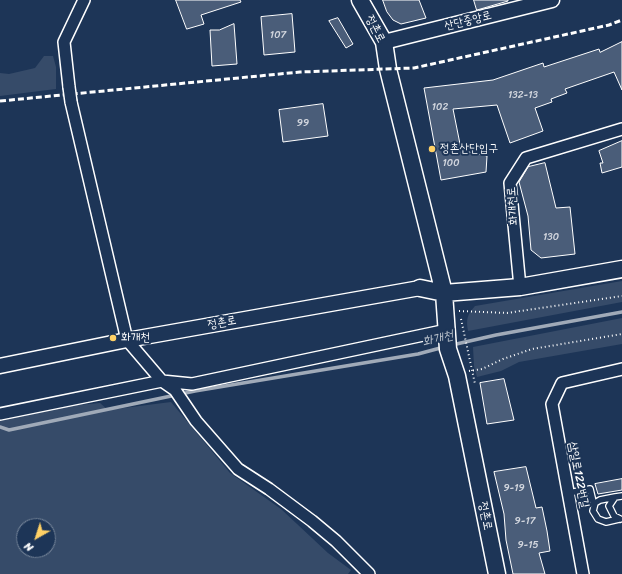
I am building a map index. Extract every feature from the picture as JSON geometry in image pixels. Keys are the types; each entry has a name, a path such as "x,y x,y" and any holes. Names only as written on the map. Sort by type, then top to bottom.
{"main road":[{"name":"정촌로","path":"360,0 384,42 388,69 444,293 447,339 457,376 497,574"},
{"path":"444,293 520,287 622,269"},
{"name":"정촌로","path":"420,288 444,293"}],"street":[{"path":"84,0 64,42 69,87 71,102 127,340 162,381 175,390 196,421 238,469 269,488 312,521 336,541 369,574"},
{"name":"산단중앙로","path":"384,42 552,0"},
{"name":"화개천로","path":"520,287 510,183 526,158 622,129"},
{"name":"정촌로","path":"0,366 127,340 420,288"},
{"path":"0,414 162,381 192,384 447,339"},
{"name":"삼일로122번길","path":"584,574 552,404 562,383 622,369"}],"lane":[{"path":"568,493 590,488 594,506 593,511 598,519 606,522 621,519"},
{"path":"594,506 595,503 600,500 622,496"},
{"path":"615,497 609,506 614,516 621,519"}],"path":[{"path":"446,313 465,310 507,313 622,296"},
{"path":"461,319 475,384"},
{"path":"457,376 472,370 482,369 502,359 532,349 622,334"}],"shaded area":[{"path":"44,56 53,56 56,67 56,89 0,96 0,73 9,74 35,68"},
{"path":"622,281 622,302 468,331 468,317 475,306"},
{"path":"622,318 622,344 519,362 501,371 477,377 474,366 473,347"},
{"path":"171,402 230,473 281,509 328,553 351,570 348,574 0,574 0,420 9,415 34,409 100,403 108,410"}],"building":[{"path":"176,0 240,0 241,2 201,15 204,24 187,29"},
{"path":"383,0 419,0 426,18 401,24 393,20 387,12"},
{"path":"474,0 508,0 508,1 477,10"},
{"path":"292,14 295,52 264,55 261,17"},
{"path":"338,18 353,44 346,48 329,21"},
{"path":"234,24 237,64 212,66 210,30 219,30"},
{"path":"622,42 622,90 614,72 565,89 567,93 551,99 552,102 535,108 543,131 510,143 497,105 453,109 462,154 469,152 487,156 486,172 441,180 424,88 493,80 543,63 544,67 599,49 600,52"},
{"path":"323,104 328,136 283,142 279,110"},
{"path":"622,141 622,167 602,173 600,163 603,163 599,151"},
{"path":"545,163 556,208 570,207 575,254 541,258 531,250 528,216 519,182 528,167"},
{"path":"504,379 514,420 487,424 480,383"},
{"path":"526,467 536,508 542,507 547,531 550,551 539,553 545,574 513,574 506,540 504,514 494,472"},
{"path":"622,479 622,490 598,494 595,484"}],"waterway":[{"name":"화개천","path":"452,345 496,335 622,312"},
{"name":"화개천","path":"0,427 9,430 195,391 418,354 444,347"}],"railway":[{"path":"0,101 300,72 414,68 609,25 622,20"}],"place":[{"name":"정촌산단입구","path":"432,149"},
{"name":"화개천","path":"113,338"}]}
